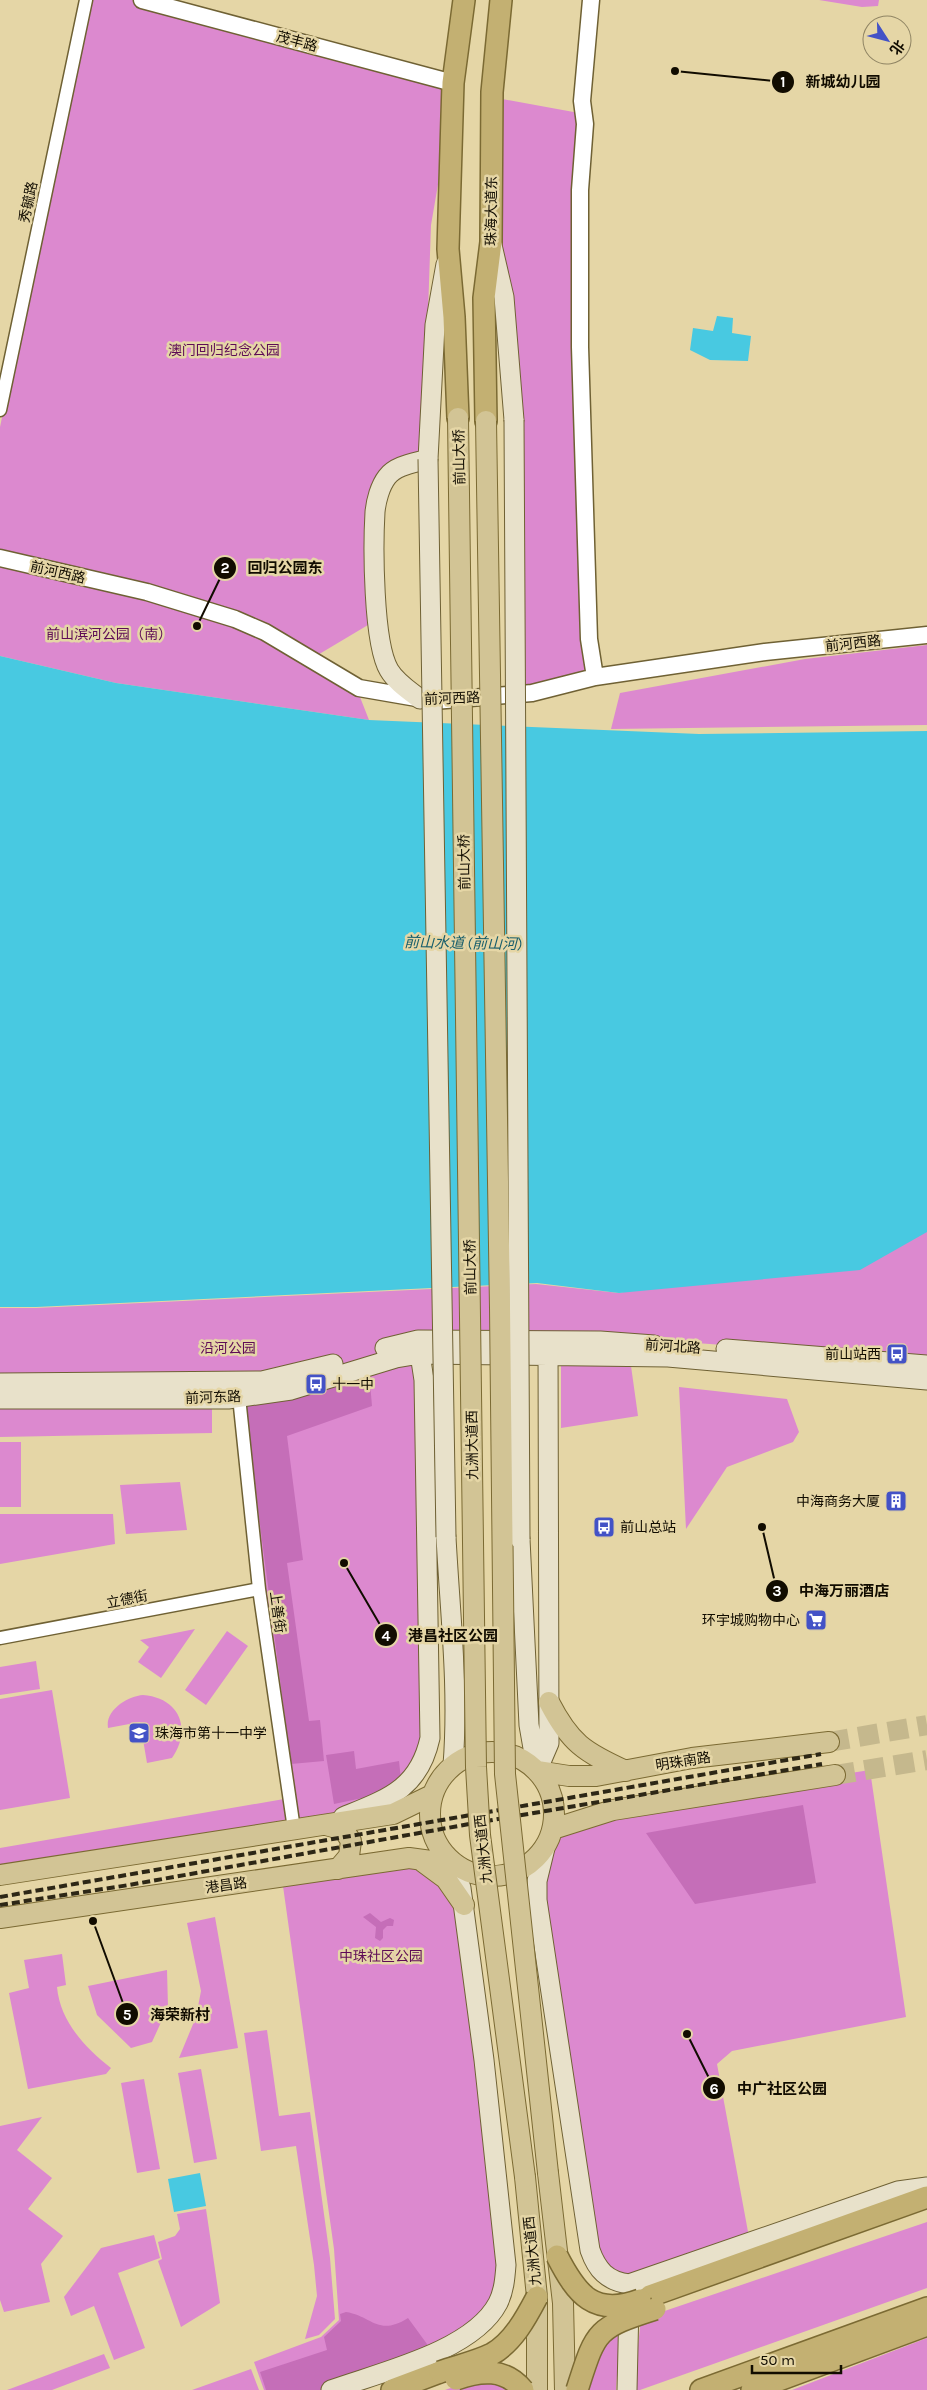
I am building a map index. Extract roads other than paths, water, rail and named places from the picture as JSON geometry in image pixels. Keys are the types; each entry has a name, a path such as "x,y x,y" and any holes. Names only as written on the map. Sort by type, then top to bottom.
{"highway":[{"path":"458,418 454,316 448,249 453,83 464,0"},
{"name":"珠海大道东","path":"486,421 484,298 491,242 492,92 502,0"},
{"path":"577,2390 590,2348 602,2332 619,2320 652,2302 927,2197"},
{"path":"557,2256 575,2286 595,2303 618,2306 652,2302 927,2212"},
{"path":"440,2384 504,2345 517,2331 537,2297"},
{"path":"701,2390 927,2308"},
{"path":"752,2390 927,2326"},
{"path":"392,2390 440,2384 466,2376 496,2372 512,2378 523,2390"}],"main road":[{"path":"491,242 504,297 514,420 520,1539 529,1725 537,1771"},
{"path":"448,249 435,325 428,459 446,1538 456,1729 453,1765"},
{"name":"前山大桥","path":"458,418 470,1305"},
{"name":"前山大桥","path":"486,421 500,1308"},
{"path":"420,699 390,670 384,656 376,609 375,511 381,488 387,476 395,469 428,459"},
{"name":"九洲大道西","path":"470,1305 476,1767 480,1835 524,2177 537,2297 537,2390"},
{"name":"九洲大道西","path":"500,1308 505,1774 563,2303 564,2390"},
{"name":"前河北路","path":"548,1348 600,1341 927,1365"},
{"name":"前河东路","path":"0,1383 262,1381 319,1369 388,1347 419,1347"},
{"path":"326,1824 380,1802 409,1783 420,1770 426,1756 430,1738 424,1380 419,1347"},
{"name":"前河北路","path":"419,1347 548,1348 927,1380"},
{"name":"前河东路","path":"0,1399 238,1397 292,1390 396,1358 419,1347"},
{"path":"537,1771 549,1743 548,1348"},
{"path":"549,1702 561,1725 571,1738 590,1754 626,1771"},
{"name":"明珠南路","path":"537,1771 570,1776 596,1776 692,1758 830,1742"},
{"path":"331,2390 455,2345 476,2330 488,2318 499,2302 504,2284 506,2265 484,2060 462,1888 453,1864 440,1848 432,1832 429,1813 432,1795 441,1778 453,1765 470,1756 487,1752 506,1753 523,1759 537,1771 549,1788 554,1808 553,1829 545,1848 537,1881 537,1900 590,2250 596,2267 614,2282 628,2284 898,2190 927,2187"},
{"path":"553,1829 613,1810 835,1775"},
{"path":"0,1875 393,1814 432,1795"},
{"path":"326,1824 344,1830 351,1841 349,1856 338,1869"},
{"path":"453,1864 472,1874 492,1877 512,1873 531,1863 545,1848"},
{"path":"409,1858 426,1863 437,1870 446,1879 464,1905"},
{"name":"港昌路","path":"0,1918 409,1858 453,1864"},
{"path":"627,2390 628,2284"},
{"path":"440,2384 452,2360 455,2345"}],"street":[{"name":"秀毓路","path":"0,410 86,0"},
{"name":"茂丰路","path":"142,0 453,83"},
{"path":"591,0 582,101 585,124 580,190 580,347 588,639 595,677"},
{"name":"前河西路","path":"0,558 147,592 235,620 265,632 359,688 434,701 532,693 595,677 765,652 927,635"},
{"name":"上善街","path":"238,1397 259,1589 294,1829"},
{"name":"立德街","path":"0,1638 259,1589"}],"water":[{"path":"717,316 733,318 732,333 751,336 748,361 710,360 690,350 693,328 713,331"},
{"name":"前山水道 (前山河)","path":"0,656 116,683 369,720 699,734 927,731 927,1232 860,1270 619,1293 537,1283 36,1307 0,1307"},
{"path":"200,2173 206,2206 174,2212 168,2179"}],"tunnel":[{"path":"829,1742 927,1725"},
{"path":"835,1775 927,1760"}],"railway":[{"path":"0,1897 821,1754"},
{"path":"0,1905 129,1885 475,1823 822,1764"}],"place":[{"name":"新城幼儿园","path":"675,71"},
{"name":"回归公园东","path":"197,626"},
{"name":"前山站西","path":"897,1354"},
{"name":"十一中","path":"316,1384"},
{"name":"中海商务大厦","path":"896,1501"},
{"name":"前山总站","path":"604,1527"},
{"name":"中海万丽酒店","path":"762,1527"},
{"name":"港昌社区公园","path":"344,1563"},
{"name":"环宇城购物中心","path":"816,1620"},
{"name":"珠海市第十一中学","path":"139,1733"},
{"name":"海荣新村","path":"93,1921"},
{"name":"中广社区公园","path":"687,2034"}],"park label":[{"name":"澳门回归纪念公园","path":"224,350"},
{"name":"前山滨河公园（南）","path":"109,634"},
{"name":"沿河公园","path":"228,1348"},
{"name":"中珠社区公园","path":"381,1956"}]}
